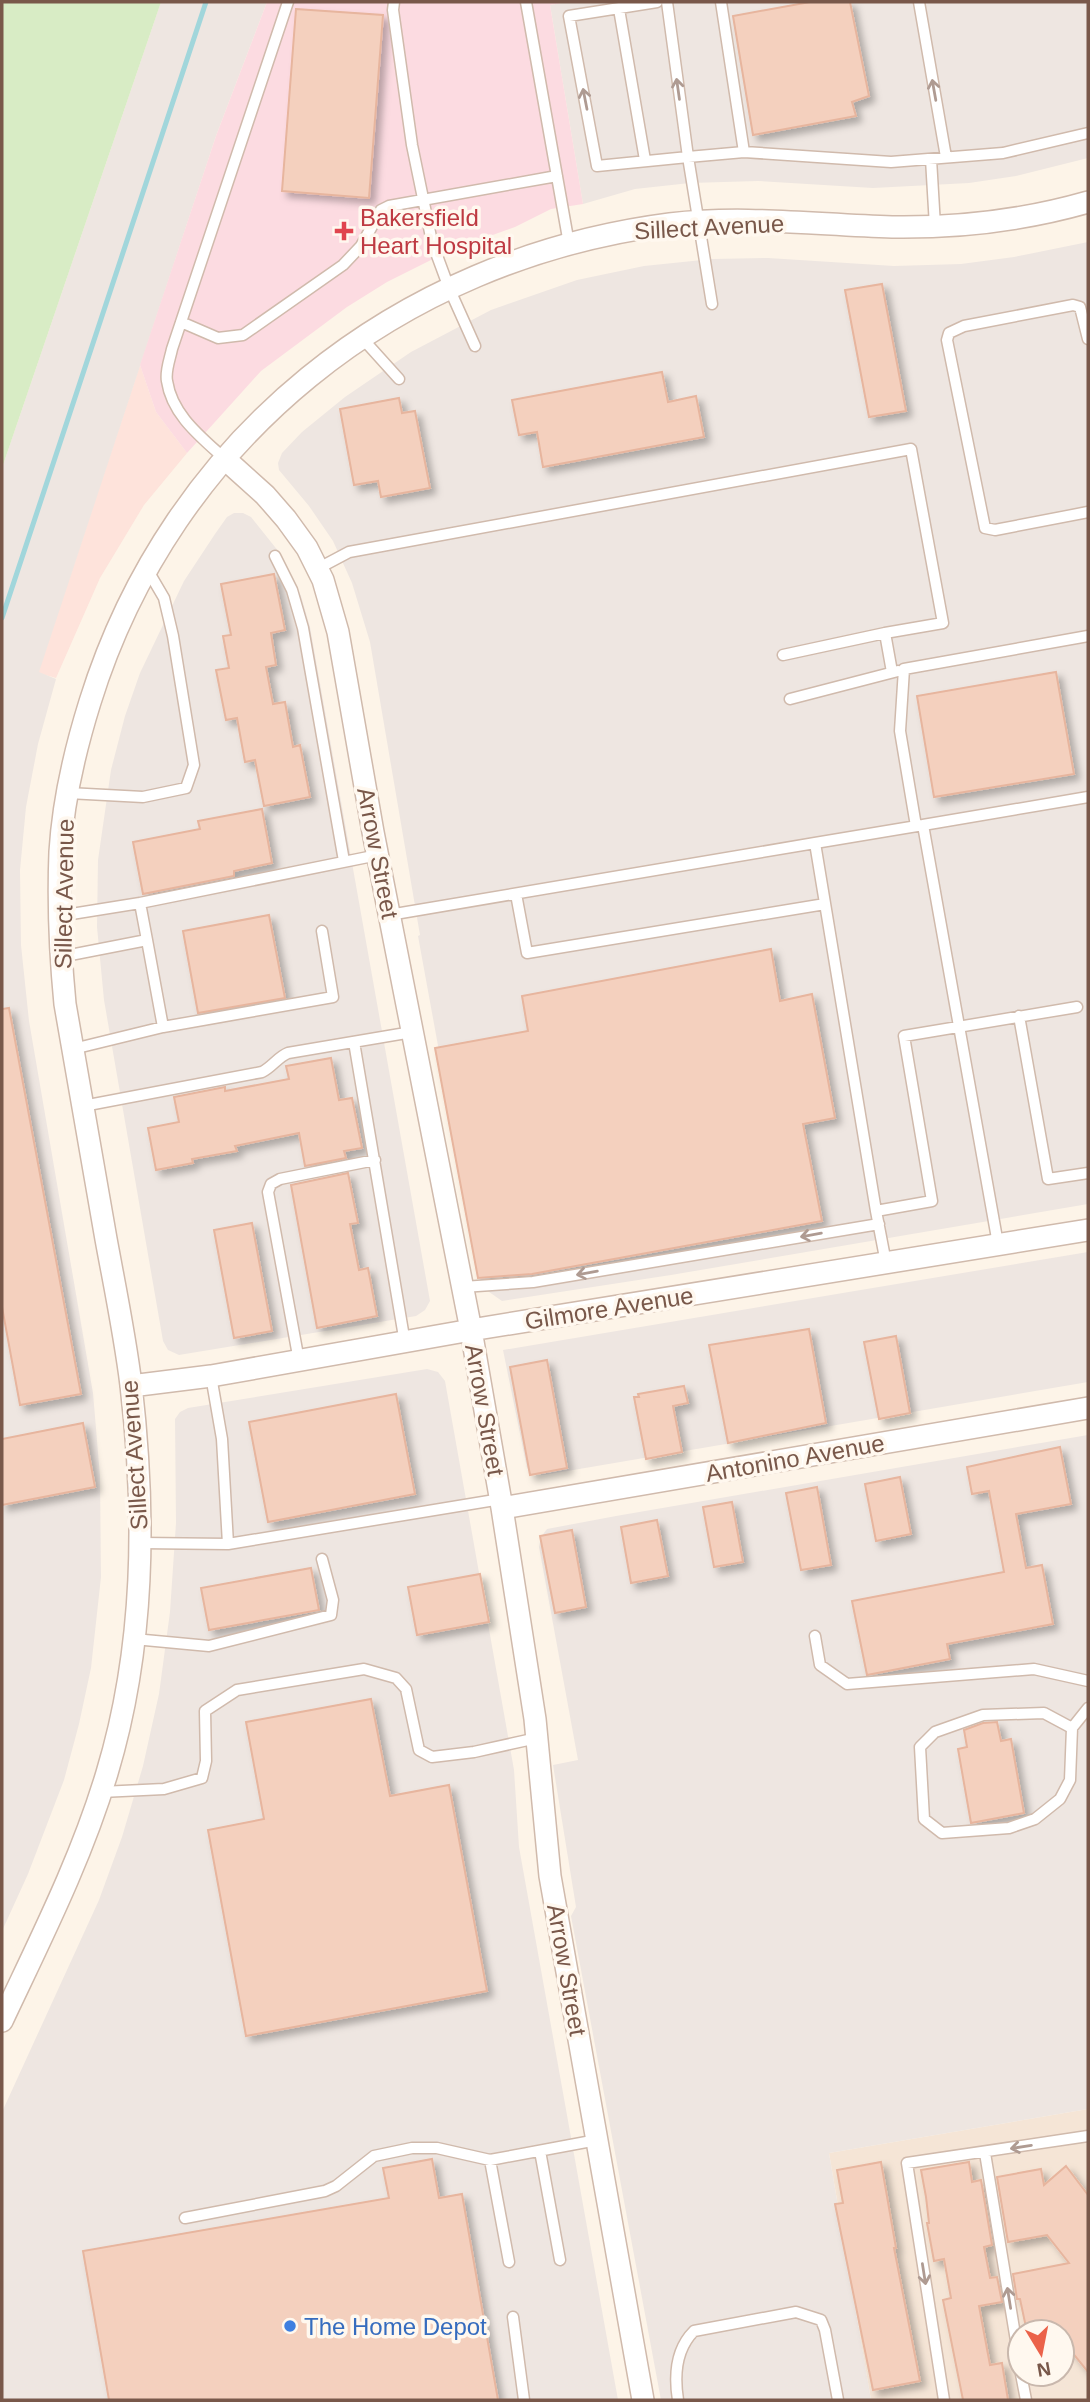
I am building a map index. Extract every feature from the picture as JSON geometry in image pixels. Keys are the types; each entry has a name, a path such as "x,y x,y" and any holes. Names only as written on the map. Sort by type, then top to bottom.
{"street":[{"name":"Sillect Avenue","path":"2,2021 66,1884 101,1792 122,1713 139,1594 139,1475 131,1386 73,1049 60,957 59,916 60,849 81,731 98,674 116,630 147,569 194,496 260,420 304,380 392,317 500,265 615,233 700,222 734,220 894,227 935,226 1013,219 1088,202"},
{"name":"Arrow Street","path":"225,459 265,495 307,548 333,610 338,632 389,915 463,1287 502,1504 537,1738 550,1876 643,2400"},
{"name":"Gilmore Avenue","path":"131,1386 211,1377 471,1330 1088,1230"},
{"name":"Antonino Avenue","path":"502,1504 1088,1408"}],"lane":[{"path":"225,459 191,429 173,403 166,379 172,349 288,2"},
{"path":"394,2 412,145 432,242 475,346"},
{"path":"526,2 569,244"},
{"path":"657,2 569,16 597,166 744,152 891,162 1003,153 1088,133"},
{"path":"667,2 712,304"},
{"path":"721,2 744,152"},
{"path":"919,2 946,158"},
{"path":"619,9 645,160"},
{"path":"931,159 935,226"},
{"path":"181,322 218,338 243,335 348,260 361,246 381,210 389,205 557,176"},
{"path":"1088,339 1083,311 1073,305 964,326 949,334 947,340 985,528 995,530 1088,512"},
{"path":"362,338 400,379"},
{"path":"317,569 349,552 911,449 943,623 783,655"},
{"path":"275,556 292,590 303,628 344,860"},
{"path":"68,793 143,797 186,788 194,765 173,636 164,598 147,569"},
{"path":"885,633 892,673"},
{"path":"790,699 904,669 1088,636"},
{"path":"904,669 900,732 959,1027 998,1244"},
{"path":"389,915 1088,797"},
{"path":"815,843 886,1262"},
{"path":"59,916 140,903 378,855"},
{"path":"516,894 527,953 825,904"},
{"path":"140,903 163,1027"},
{"path":"73,1049 163,1027 333,997 322,931"},
{"path":"60,957 147,940"},
{"path":"876,1211 932,1201 904,1036 1077,1007"},
{"path":"1020,1016 1048,1179 1088,1173"},
{"path":"83,1106 262,1072 280,1056 288,1053 412,1032"},
{"path":"354,1042 405,1343"},
{"path":"299,1362 268,1192 271,1184 280,1179 375,1160"},
{"path":"463,1287 533,1282 879,1224"},
{"path":"211,1377 222,1439 228,1544"},
{"path":"141,1543 228,1544 502,1504"},
{"path":"134,1639 209,1646 331,1615 333,1600 322,1559"},
{"path":"815,1636 820,1665 847,1684 1034,1669 1088,1681"},
{"path":"101,1792 164,1789 202,1777 206,1761 205,1711 237,1690 364,1669 396,1678 406,1689 419,1750 432,1757 474,1752 537,1738"},
{"path":"1072,1728 1044,1713 983,1715 935,1732 920,1747 925,1819 943,1833 1009,1828 1035,1819 1060,1799 1070,1780 1072,1728 1088,1708"},
{"path":"944,2400 907,2163 1088,2136"},
{"path":"185,2218 325,2191 336,2186 374,2156 412,2148 437,2148 490,2160 597,2140"},
{"path":"540,2151 560,2260"},
{"path":"985,2152 1012,2318"},
{"path":"490,2160 509,2262"},
{"path":"678,2400 678,2354 684,2341 694,2331 796,2312 821,2320 838,2400"},
{"path":"513,2317 524,2400"}],"shaded area":[{"path":"161,2 267,2 216,136 39,672 56,679 38,744 26,807 20,870 21,945 29,1021 93,1393 100,1476 101,1577 91,1668 64,1780 28,1874 2,1931 2,468"},
{"name":"Bakersfield Heart Hospital","path":"267,2 567,2 550,5 583,204 551,209 515,227 451,250 387,282 347,307 261,371 187,453 156,412 140,365 216,136"},
{"path":"567,2 1088,2 1088,158 1016,176 969,183 873,188 758,181 690,183 635,189 583,204 550,5"},
{"path":"1088,242 1088,1204 502,1301 482,1287 418,936 420,935 370,642 352,583 333,541 279,470 278,463 282,453 302,432 345,397 411,352 491,310 577,280 644,266 712,259 768,258 894,266 961,264 1014,257"},
{"path":"140,365 156,412 187,453 144,505 100,578 56,678 38,673"},
{"path":"234,513 251,517 279,552 301,596 310,627 430,1301 425,1310 416,1316 179,1355 168,1350 163,1341 104,1000 97,927 98,860 111,770 140,673 184,581 227,517"},
{"path":"1088,1252 1088,1382 544,1475 534,1474 527,1468 503,1350"},
{"path":"427,1369 438,1372 445,1381 514,1770 519,1847 618,2400 2,2400 2,2112 99,1900 122,1837 143,1766 159,1694 170,1612 176,1523 175,1419 180,1412 188,1408"},
{"path":"1088,1435 1088,2109 829,2153 871,2400 661,2400 571,1916 576,1907 553,1765 578,1760 539,1547 541,1537 547,1529 616,1516"},
{"path":"1088,2109 1088,2400 871,2400 829,2153"}],"green space":[{"path":"2,2 161,2 2,468"}],"building":[{"path":"810,2 850,2 869,96 852,102 856,116 753,135 733,16"},
{"path":"296,9 383,15 369,198 282,191"},
{"path":"882,284 906,411 869,417 845,290"},
{"path":"662,372 668,402 696,396 704,437 543,467 537,432 519,435 512,400"},
{"path":"399,398 402,413 415,411 430,488 381,497 378,481 354,485 340,409"},
{"path":"274,574 285,630 271,633 276,665 266,667 273,704 285,702 293,747 300,745 310,797 264,806 255,760 245,762 237,718 226,720 216,670 229,668 223,636 231,635 221,584"},
{"path":"1056,672 1074,774 934,797 917,696"},
{"path":"262,809 272,863 234,871 234,876 143,894 133,842 200,829 198,821"},
{"path":"269,915 285,998 198,1013 183,931"},
{"path":"771,949 780,1001 812,994 835,1118 803,1124 822,1221 532,1274 478,1278 435,1048 528,1031 522,996"},
{"path":"9,1008 81,1394 20,1405 2,1307 2,1009"},
{"path":"331,1058 339,1100 352,1098 362,1148 344,1151 346,1158 305,1166 299,1133 235,1146 237,1151 192,1159 193,1163 156,1170 148,1128 179,1122 174,1097 289,1079 286,1066"},
{"path":"348,1173 358,1223 350,1224 359,1270 368,1268 377,1316 317,1328 291,1185"},
{"path":"252,1223 272,1331 234,1338 214,1230"},
{"path":"809,1329 826,1423 728,1443 709,1345"},
{"path":"896,1336 910,1413 879,1419 864,1342"},
{"path":"547,1360 567,1468 530,1475 510,1367"},
{"path":"684,1386 688,1403 673,1406 682,1452 646,1459 634,1397"},
{"path":"396,1394 415,1494 268,1522 249,1422"},
{"path":"83,1423 95,1487 2,1505 2,1439"},
{"path":"1060,1447 1071,1504 1016,1514 1026,1568 1042,1565 1053,1624 947,1644 950,1659 867,1675 852,1601 1004,1572 989,1491 972,1494 967,1467"},
{"path":"900,1477 911,1534 876,1541 865,1484"},
{"path":"817,1487 831,1565 801,1570 786,1493"},
{"path":"732,1502 743,1562 714,1567 703,1507"},
{"path":"657,1520 668,1576 631,1583 621,1527"},
{"path":"572,1530 586,1607 555,1613 540,1536"},
{"path":"311,1568 319,1610 209,1630 201,1588"},
{"path":"480,1574 489,1622 417,1635 408,1587"},
{"path":"371,1699 390,1796 449,1785 487,1991 246,2036 208,1830 264,1819 246,1722"},
{"path":"997,1722 1001,1741 1011,1739 1024,1813 971,1823 958,1749 967,1747 964,1730 983,1723"},
{"name":"The Home Depot","path":"432,2159 439,2198 462,2194 498,2400 109,2400 83,2251 389,2198 383,2168"},
{"path":"881,2162 894,2248 920,2381 873,2390 835,2204 843,2203 837,2170"},
{"path":"969,2162 972,2182 981,2180 992,2245 984,2247 990,2278 997,2277 1002,2302 979,2306 990,2365 1002,2363 1008,2400 963,2400 943,2300 951,2298 944,2259 934,2261 921,2170"},
{"path":"1066,2166 1088,2195 1088,2372 1076,2357 1076,2318 1024,2318 1020,2299 1017,2299 1013,2274 1069,2263 1047,2235 1008,2242 997,2177 1041,2169 1044,2185"}],"waterway":[{"path":"2,618 206,2"}],"place":[{"name":"Bakersfield Heart Hospital","path":"344,231"},
{"name":"The Home Depot","path":"290,2326"}]}
